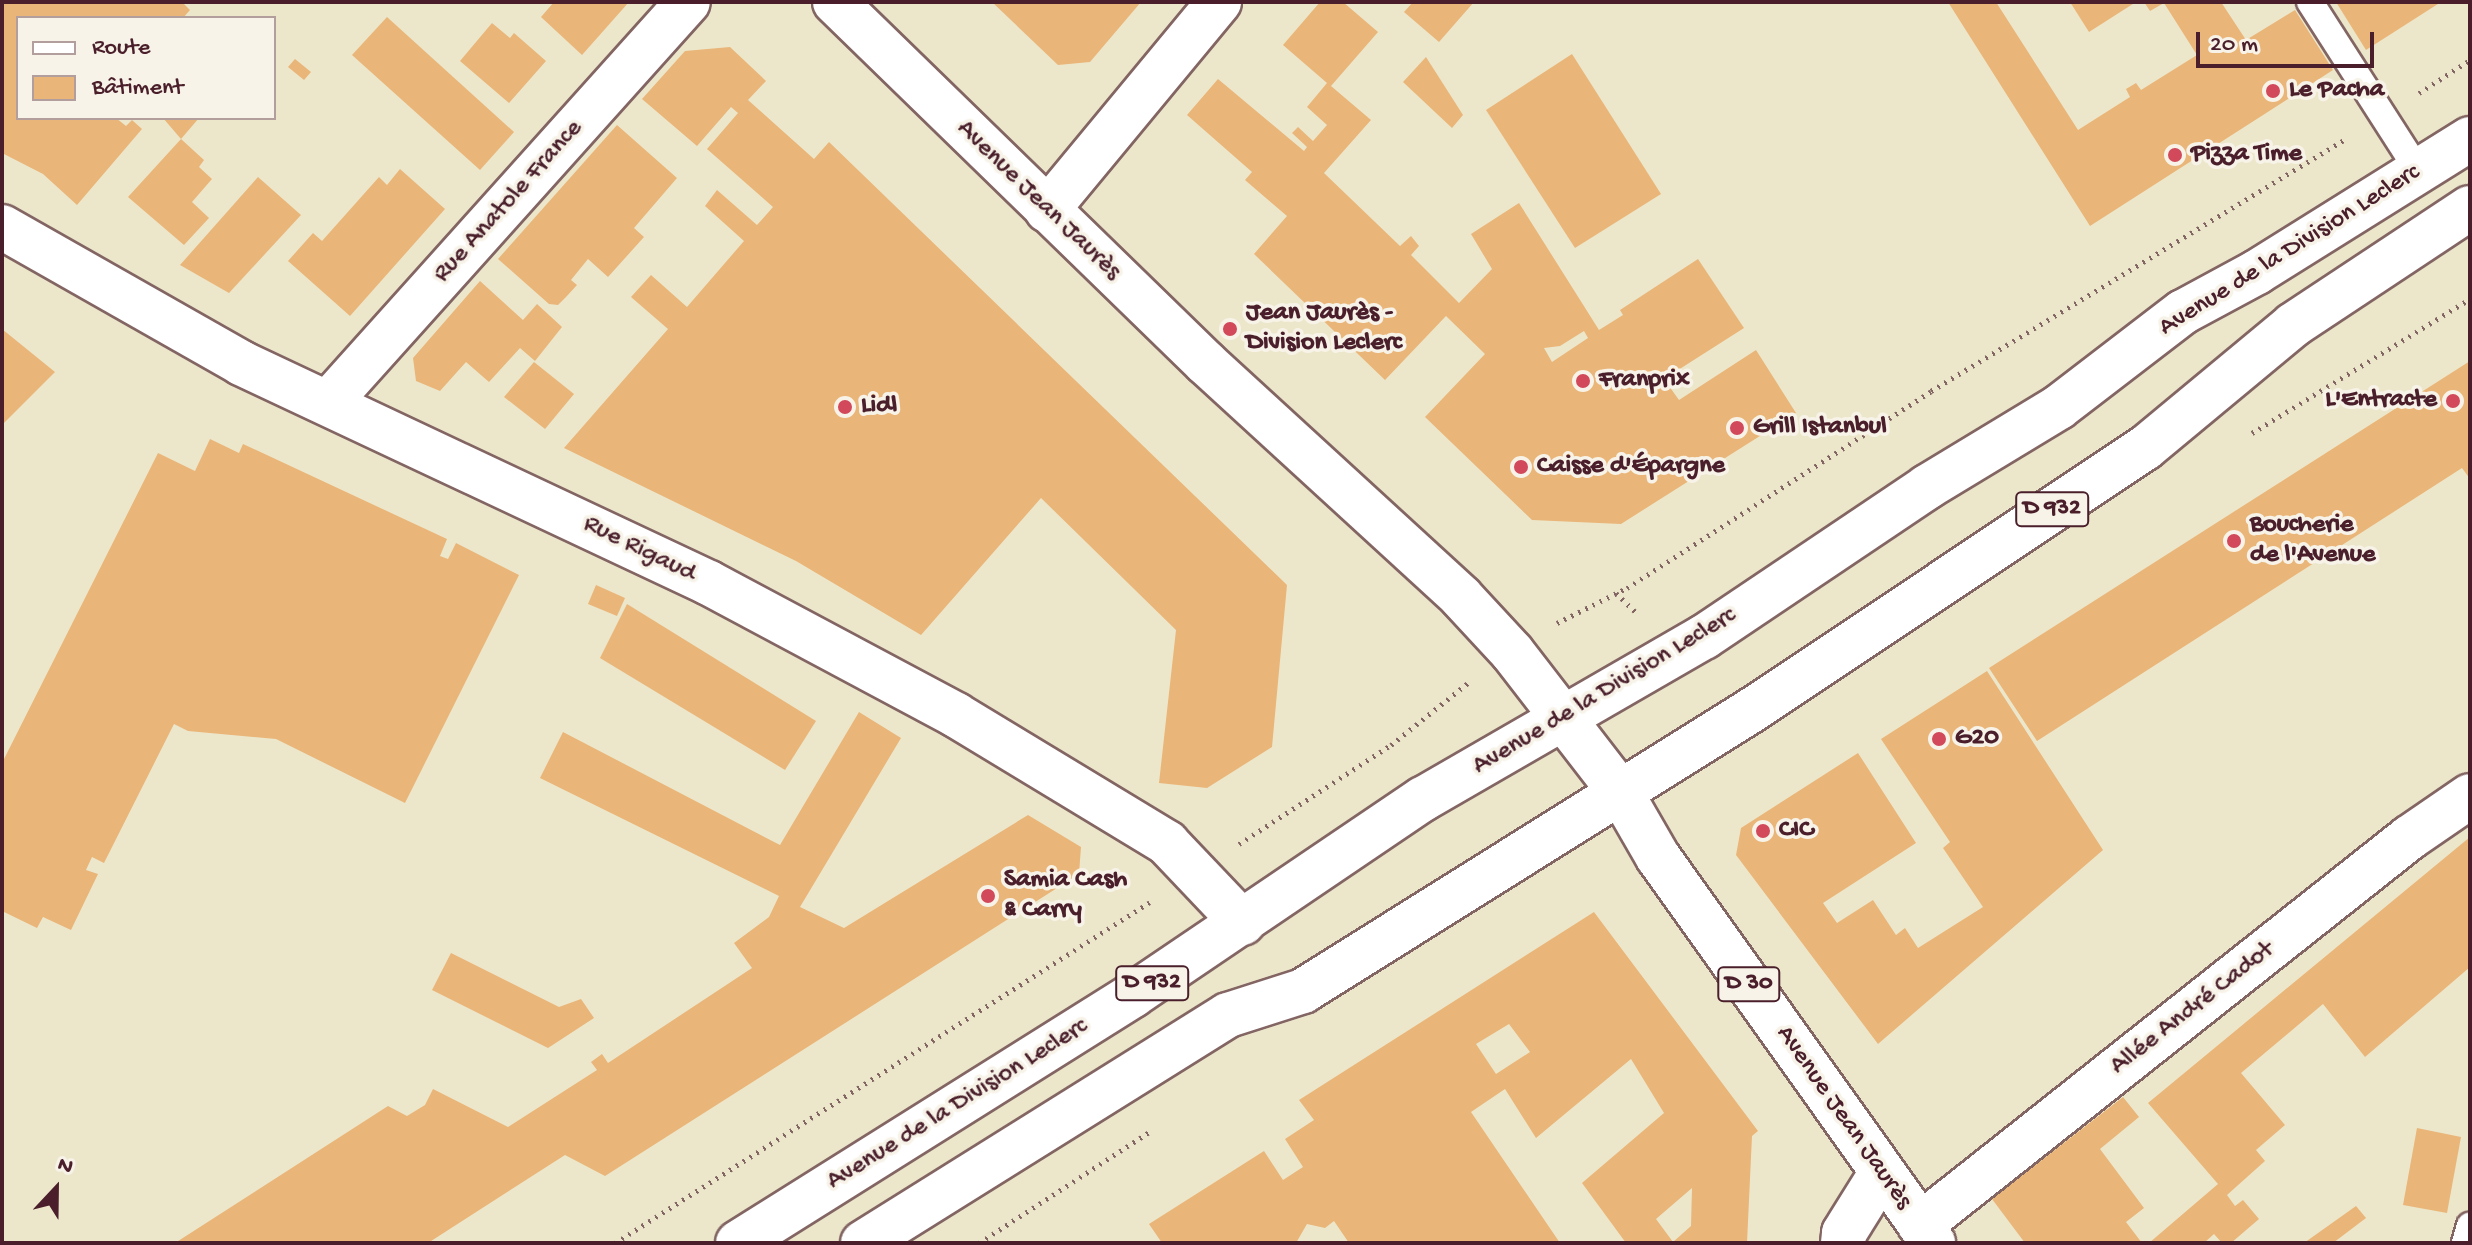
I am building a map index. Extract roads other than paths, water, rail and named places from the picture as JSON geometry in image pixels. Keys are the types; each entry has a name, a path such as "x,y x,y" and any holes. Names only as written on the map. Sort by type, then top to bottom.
{"main road":[{"name":"Rue Anatole France","path":"329,402 688,2"},
{"name":"Avenue Jean Jaurès","path":"835,2 1047,210 1461,597 1621,793 1658,857 1926,1234"},
{"path":"1047,210 1219,2"},
{"name":"Avenue de la Division Leclerc","path":"738,1243 1243,923 1423,799 1704,637 1927,487 2059,407 2183,312 2470,139"},
{"name":"D 932","path":"863,1243 1228,1015 1303,991 1621,793 2145,448 2293,325 2466,219"},
{"name":"Rue Rigaud","path":"2,227 241,363 709,583 956,715 1167,843 1198,871 1243,923"},
{"name":"Allée André Cadot","path":"1926,1234 2409,838 2470,796"},
{"path":"1843,1243 1844,1233 1882,1172"}],"lane":[{"path":"2310,2 2419,172"},
{"path":"2465,1243 2470,1226"}],"place":[{"name":"Le Pacha","path":"2273,91"},
{"name":"Pizza Time","path":"2175,155"},
{"name":"Jean Jaurès - Division Leclerc","path":"1230,329"},
{"name":"Franprix","path":"1583,381"},
{"name":"L'Entracte","path":"2453,401"},
{"name":"Lidl","path":"845,407"},
{"name":"Grill Istanbul","path":"1737,428"},
{"name":"Caisse d'Épargne","path":"1521,467"},
{"name":"Boucherie de l'Avenue","path":"2234,541"},
{"name":"G20","path":"1939,739"},
{"name":"CIC","path":"1763,831"},
{"name":"Samia Cash & Carry","path":"988,896"}]}
